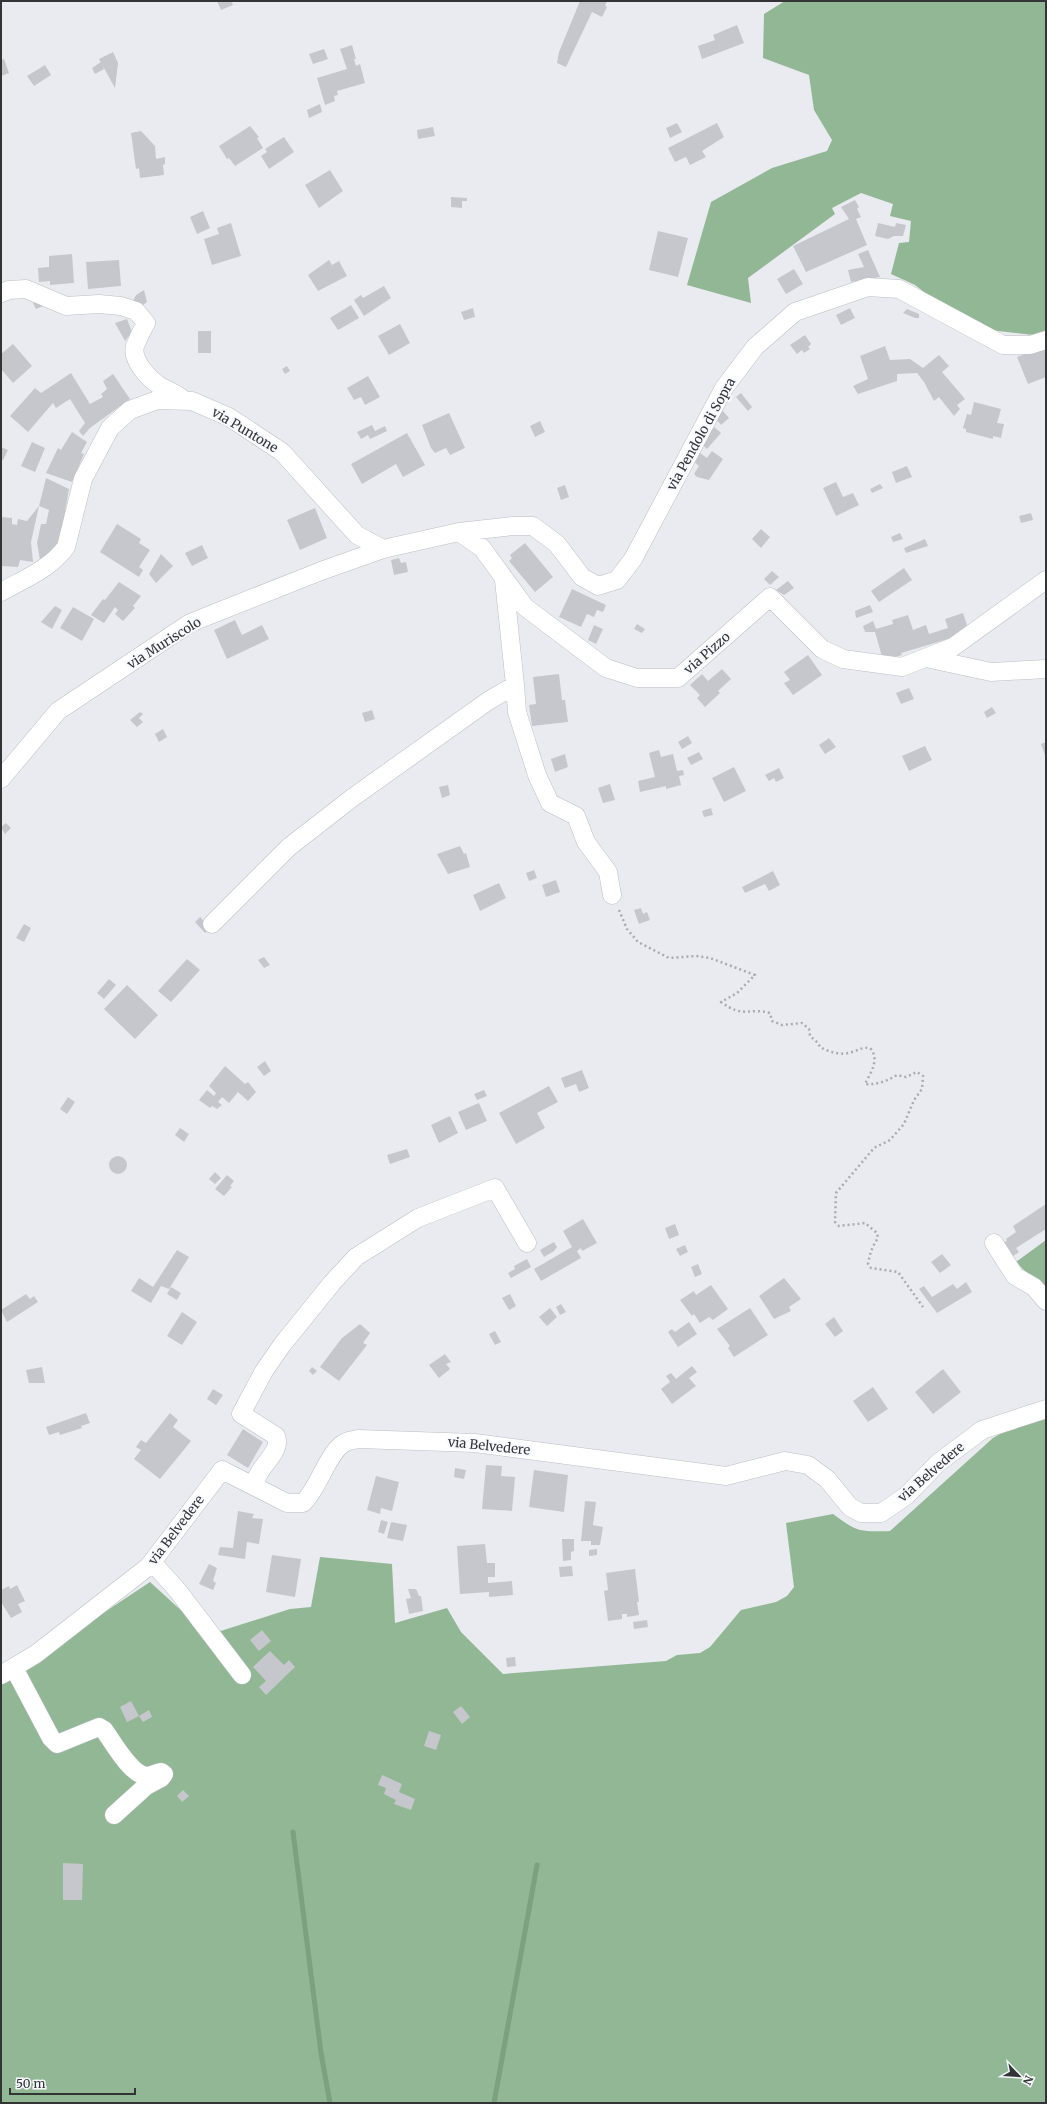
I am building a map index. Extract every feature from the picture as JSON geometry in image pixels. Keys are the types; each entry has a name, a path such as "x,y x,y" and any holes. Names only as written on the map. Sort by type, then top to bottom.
{"street":[{"name":"via Pendolo di Sopra","path":"459,532 513,526 533,526 557,544 582,577 598,586 617,580 633,559 724,388 755,347 795,312 868,288 899,290 1004,344 1030,345 1046,340"},
{"path":"1,293 9,290 26,290 66,306 99,304 121,306 136,311 146,323 135,347 137,360 149,378 161,386 176,392 185,400"},
{"name":"via Puntone","path":"1,592 41,570 60,556 66,547 83,479 110,428 130,410 157,400 192,401 229,417 282,452 357,535 383,549"},
{"path":"383,549 459,532"},
{"name":"via Pizzo","path":"459,532 482,548 524,607 606,668 637,678 678,678 770,597 822,649 843,659 902,667 953,647 1046,580"},
{"name":"via Muriscolo","path":"1,779 58,711 190,623 321,571 383,549"},
{"path":"504,577 517,712 537,775 550,803 576,816 586,842 608,872 612,895"},
{"path":"926,658 991,672 1046,669"},
{"path":"212,924 288,847 488,701 515,685"},
{"path":"254,1484 261,1470 273,1454 278,1441 276,1436 241,1414 264,1371 282,1345 332,1283 356,1257 418,1218 495,1188 527,1244"},
{"path":"994,1243 1015,1276 1034,1287 1046,1301"},
{"name":"via Belvedere","path":"7,1672 36,1654 106,1598 138,1577 153,1562 222,1470 254,1484 287,1502 303,1503 311,1495 336,1449 346,1442 358,1439 424,1440 475,1443 569,1454 726,1476 785,1461 808,1465 827,1479 850,1507 861,1513 880,1512 906,1496 938,1462 982,1430 1046,1409"},
{"path":"153,1562 178,1591 242,1675"},
{"path":"7,1672 50,1738 57,1744 99,1727 104,1730 128,1764 139,1773 146,1776 161,1772 164,1774 161,1778 146,1786 114,1815"}],"path":[{"path":"612,895 627,929 638,942 668,958 696,956 746,970 755,975 737,993 721,1002 727,1007 746,1013 762,1011 770,1013 772,1021 782,1026 802,1023 809,1029 810,1036 818,1043 820,1047 829,1052 844,1054 863,1047 870,1048 874,1052 875,1060 865,1084 887,1081 897,1075 906,1077 917,1072 923,1076 922,1089 914,1100 904,1124 890,1140 874,1148 836,1193 834,1202 835,1222 839,1226 865,1223 877,1233 878,1238 871,1248 868,1264 871,1268 898,1272 922,1307"}],"green space":[{"path":"785,1 1046,1 1046,331 1033,335 981,329 950,312 915,285 891,274 899,243 909,242 911,221 890,216 893,204 861,193 832,208 835,214 748,278 751,303 687,285 711,202 772,168 827,151 832,140 814,110 809,75 763,58 764,14"},
{"path":"1046,1240 1046,1286 1031,1277 1016,1262"},
{"path":"1046,1414 1046,2103 1,2103 1,1681 150,1582 208,1635 290,1609 311,1607 320,1557 392,1564 395,1623 447,1608 461,1632 503,1674 666,1661 677,1655 700,1653 710,1647 741,1610 776,1602 787,1596 794,1587 786,1523 833,1514 859,1530 890,1531 993,1438 1020,1423"}],"building":[{"path":"217,1 231,1 233,5 221,10"},
{"path":"580,1 607,1 605,6 607,7 602,17 592,12 566,67 557,63 559,52"},
{"path":"737,25 744,43 702,59 698,46 715,40 713,35"},
{"path":"352,45 356,59 354,59 356,66 360,64 365,83 337,91 338,95 334,96 335,101 325,105 317,78 347,69 340,49"},
{"path":"324,49 328,59 313,64 309,54"},
{"path":"113,52 118,63 115,88 99,59"},
{"path":"4,59 9,73 1,76 1,60"},
{"path":"101,62 104,69 95,74 92,68"},
{"path":"45,65 51,75 34,86 27,76"},
{"path":"320,104 322,112 309,118 307,110"},
{"path":"677,123 682,132 670,138 666,128"},
{"path":"717,123 724,137 702,151 706,157 690,165 686,157 675,162 668,148"},
{"path":"250,126 259,137 257,138 263,148 235,166 229,158 227,159 219,146"},
{"path":"433,127 435,136 418,139 417,130"},
{"path":"141,131 155,146 156,159 165,157 165,164 163,165 164,175 140,178 139,168 136,169 131,133"},
{"path":"284,137 294,152 269,169 261,156 267,152 265,149"},
{"path":"330,170 343,191 319,208 305,185"},
{"path":"451,197 467,198 467,201 462,201 462,208 451,207"},
{"path":"855,200 859,207 857,209 861,217 856,219 867,245 806,272 793,246 849,219 841,207"},
{"path":"203,211 210,228 197,234 190,217"},
{"path":"231,223 241,256 212,265 204,239 219,234 217,228"},
{"path":"878,223 895,227 896,223 906,225 903,236 894,236 888,239 875,236"},
{"path":"658,231 688,238 678,277 649,270"},
{"path":"868,250 880,277 851,282 848,270 864,267 858,254"},
{"path":"72,254 74,283 50,285 50,281 39,282 38,268 49,267 49,256"},
{"path":"119,260 121,286 88,289 86,262"},
{"path":"329,260 332,265 339,261 347,276 318,291 308,275"},
{"path":"794,269 803,284 786,294 777,279"},
{"path":"384,286 391,298 364,316 354,300 361,295 363,298"},
{"path":"144,290 147,302 139,308 133,301 136,295"},
{"path":"36,299 43,306 36,309 33,303"},
{"path":"351,305 359,318 338,330 330,318"},
{"path":"473,308 475,317 464,320 461,312"},
{"path":"850,308 855,318 841,325 836,315"},
{"path":"907,309 919,314 919,318 903,313"},
{"path":"127,319 132,332 125,341 115,323"},
{"path":"400,324 410,343 389,355 378,336"},
{"path":"198,331 211,331 211,353 198,353"},
{"path":"805,335 811,344 808,347 810,349 804,353 802,350 797,354 790,345"},
{"path":"13,344 32,366 13,383 1,369 1,354"},
{"path":"885,346 890,360 910,359 923,368 939,355 949,366 942,372 965,399 957,405 960,409 954,416 939,397 934,401 924,382 917,373 897,374 897,381 858,394 853,386 868,379 860,356"},
{"path":"1046,346 1046,377 1028,384 1017,357"},
{"path":"287,366 290,371 285,374 282,369"},
{"path":"71,373 90,404 103,397 101,394 107,389 103,381 113,374 130,399 90,428 83,436 79,431 85,423 70,399 56,408 53,403 28,432 10,416 35,388 41,393"},
{"path":"368,376 380,397 365,405 361,397 354,400 347,388"},
{"path":"741,393 752,407 748,411 736,397"},
{"path":"974,402 1001,409 997,423 1004,424 1001,438 993,436 993,439 966,432 966,429 963,428 967,414 971,415"},
{"path":"723,411 729,418 721,425 715,418"},
{"path":"449,413 465,448 450,455 446,448 435,453 431,448 422,425"},
{"path":"540,421 545,432 535,437 530,426"},
{"path":"372,425 375,431 385,426 387,431 370,439 368,435 361,439 357,432"},
{"path":"712,425 721,433 707,449 698,441"},
{"path":"72,432 87,442 81,453 84,454 72,482 46,473 58,448 61,450"},
{"path":"407,433 425,465 403,477 396,464 362,484 351,464"},
{"path":"32,442 45,448 35,472 21,466"},
{"path":"1,447 8,450 3,460 1,459"},
{"path":"712,451 723,459 709,480 697,477 694,474 699,466 694,462 700,453 707,458"},
{"path":"907,466 912,477 896,483 892,472"},
{"path":"46,478 69,489 59,546 40,560 37,543 41,524 46,524 49,510 39,506"},
{"path":"836,482 843,497 853,493 859,505 836,516 823,488"},
{"path":"880,484 883,488 872,493 870,489"},
{"path":"565,485 569,497 561,500 557,488"},
{"path":"39,506 31,542 33,562 20,560 18,567 1,566 1,517 12,518 12,524 17,525 18,519 27,521"},
{"path":"315,508 327,538 300,550 287,520"},
{"path":"1031,513 1033,520 1021,523 1019,516"},
{"path":"117,524 141,539 139,543 150,550 139,567 143,570 139,577 100,552"},
{"path":"761,529 770,537 761,548 752,539"},
{"path":"900,533 903,539 893,542 891,537"},
{"path":"925,539 928,546 906,553 904,548"},
{"path":"525,543 553,577 535,592 509,561 512,558 510,555"},
{"path":"202,545 208,558 192,566 185,553"},
{"path":"161,554 173,566 156,583 149,574"},
{"path":"399,558 401,563 406,562 408,572 394,575 391,560"},
{"path":"904,568 912,580 879,602 871,591"},
{"path":"772,571 779,577 770,585 764,579"},
{"path":"788,581 794,588 784,595 776,590"},
{"path":"119,582 141,596 133,606 135,608 123,621 115,614 118,610 115,607 104,623 91,615 103,599 105,600"},
{"path":"572,589 606,605 603,612 597,610 594,617 587,614 581,627 559,617"},
{"path":"870,605 873,612 856,618 855,611"},
{"path":"55,606 62,610 52,629 41,622"},
{"path":"73,607 94,619 82,641 60,628"},
{"path":"963,613 968,628 955,637 883,660 875,632 865,632 863,626 873,621 876,629 893,624 892,620 908,615 913,630 926,625 929,634 948,628 945,619"},
{"path":"235,620 242,635 262,625 269,639 227,659 214,630"},
{"path":"637,624 645,629 642,633 634,629"},
{"path":"594,625 603,629 596,644 588,640"},
{"path":"808,655 822,675 793,695 784,683 790,680 784,672"},
{"path":"722,669 731,679 718,691 720,693 705,707 697,698 700,695 690,685 702,674 708,681"},
{"path":"559,674 562,700 565,700 568,722 532,726 529,705 536,704 533,677"},
{"path":"909,688 914,699 901,704 896,693"},
{"path":"992,707 996,713 987,718 984,712"},
{"path":"372,710 375,719 365,722 362,713"},
{"path":"140,712 143,714 139,718 143,722 137,727 130,720"},
{"path":"163,729 167,737 159,742 155,734"},
{"path":"688,736 692,743 682,749 678,742"},
{"path":"829,738 836,747 825,754 819,745"},
{"path":"1046,742 1046,758 1041,744"},
{"path":"925,746 932,760 909,771 902,756"},
{"path":"659,750 661,757 673,754 677,771 683,770 684,775 679,776 681,785 666,789 666,786 640,792 638,781 655,777 649,753"},
{"path":"699,752 703,759 691,765 687,758"},
{"path":"565,754 568,767 555,772 551,759"},
{"path":"734,767 746,791 724,802 712,778"},
{"path":"779,768 784,778 776,782 774,778 769,781 765,775"},
{"path":"610,784 615,800 603,803 598,788"},
{"path":"448,785 450,795 442,798 439,787"},
{"path":"711,808 713,815 704,817 702,811"},
{"path":"6,823 11,828 5,834 1,827"},
{"path":"460,846 464,854 466,853 470,867 448,874 437,854"},
{"path":"534,870 537,878 529,881 526,873"},
{"path":"773,871 780,885 769,891 765,884 745,893 742,887"},
{"path":"556,880 560,892 546,897 542,885"},
{"path":"499,883 506,898 480,911 473,895"},
{"path":"641,908 643,914 647,912 650,920 639,924 634,910"},
{"path":"200,917 211,928 205,933 195,922"},
{"path":"24,924 31,928 24,942 16,938"},
{"path":"264,957 270,965 264,968 258,960"},
{"path":"187,959 200,970 171,1002 158,991"},
{"path":"109,979 116,985 104,999 97,993"},
{"path":"127,985 158,1015 135,1039 104,1009"},
{"path":"265,1061 271,1071 264,1076 257,1067"},
{"path":"225,1066 245,1084 248,1082 256,1092 248,1101 238,1092 229,1103 222,1097 218,1102 222,1105 217,1109 212,1106 210,1108 199,1100 207,1090 214,1096 216,1093 209,1086"},
{"path":"582,1070 589,1088 579,1092 576,1084 565,1088 561,1078"},
{"path":"549,1086 558,1102 537,1113 545,1128 516,1144 499,1113"},
{"path":"484,1090 487,1096 477,1100 474,1094"},
{"path":"68,1097 75,1102 67,1114 60,1109"},
{"path":"479,1103 487,1121 466,1130 458,1112"},
{"path":"450,1116 458,1133 439,1143 431,1125"},
{"path":"180,1128 189,1134 184,1142 175,1135"},
{"path":"407,1149 410,1157 390,1164 387,1155"},
{"path":"118,1156 124,1159 127,1165 124,1171 118,1174 112,1171 109,1165 112,1159"},
{"path":"215,1172 221,1178 215,1184 209,1179"},
{"path":"227,1175 234,1181 230,1186 232,1187 224,1196 215,1189"},
{"path":"1046,1204 1046,1229 1016,1248 1019,1252 1013,1256 1004,1242 1016,1232 1013,1226"},
{"path":"583,1219 597,1243 582,1251 581,1248 577,1251 581,1258 541,1281 534,1269 572,1247 563,1231"},
{"path":"675,1224 679,1235 669,1239 665,1228"},
{"path":"554,1242 557,1247 554,1251 544,1257 540,1250"},
{"path":"685,1245 688,1252 680,1256 676,1249"},
{"path":"177,1250 189,1257 169,1289 161,1286 151,1303 131,1291 139,1278 153,1287"},
{"path":"942,1254 951,1265 940,1273 931,1262"},
{"path":"527,1259 531,1267 511,1278 508,1273 515,1269 514,1266"},
{"path":"698,1264 702,1274 695,1277 691,1267"},
{"path":"784,1278 801,1299 789,1307 791,1311 774,1319 759,1296"},
{"path":"966,1282 972,1292 937,1313 919,1289 924,1286 932,1297 953,1284 957,1289"},
{"path":"711,1285 728,1309 713,1320 709,1317 700,1323 694,1314 692,1316 680,1300 694,1291 696,1295"},
{"path":"171,1287 181,1293 177,1300 167,1294"},
{"path":"26,1294 30,1299 34,1296 38,1302 7,1322 1,1310"},
{"path":"510,1294 516,1306 509,1310 502,1298"},
{"path":"561,1304 566,1312 560,1315 556,1307"},
{"path":"550,1308 557,1317 547,1326 539,1317"},
{"path":"750,1308 768,1335 734,1357 728,1348 730,1346 717,1329"},
{"path":"182,1312 197,1322 182,1345 167,1336"},
{"path":"834,1317 843,1331 835,1337 825,1324"},
{"path":"689,1322 697,1334 678,1347 668,1332 672,1329 675,1332"},
{"path":"360,1324 370,1333 363,1343 367,1345 339,1381 320,1367 342,1338"},
{"path":"495,1331 501,1342 495,1345 489,1334"},
{"path":"445,1354 451,1362 446,1364 450,1369 439,1378 429,1365"},
{"path":"692,1366 697,1372 689,1378 696,1386 672,1404 661,1389 670,1382 666,1376 671,1373 676,1379"},
{"path":"42,1367 45,1383 29,1383 26,1370"},
{"path":"312,1367 317,1371 313,1375 309,1371"},
{"path":"943,1369 961,1392 933,1414 915,1392"},
{"path":"873,1387 888,1409 868,1422 853,1401"},
{"path":"213,1389 223,1395 216,1405 207,1399"},
{"path":"86,1413 90,1423 81,1426 82,1428 60,1435 59,1432 49,1435 46,1427"},
{"path":"170,1413 178,1420 173,1427 191,1441 160,1479 134,1459 141,1450 136,1447 141,1440 146,1443"},
{"path":"243,1429 263,1442 248,1468 227,1455"},
{"path":"486,1465 502,1466 501,1476 515,1477 512,1511 482,1509"},
{"path":"455,1468 466,1470 464,1479 454,1477"},
{"path":"534,1470 568,1475 564,1512 529,1507"},
{"path":"376,1476 399,1482 392,1511 381,1508 380,1514 367,1510"},
{"path":"585,1501 596,1502 593,1525 603,1527 600,1545 591,1545 591,1541 581,1541"},
{"path":"238,1511 254,1514 252,1518 263,1519 259,1544 247,1542 245,1559 218,1555 220,1547 233,1548"},
{"path":"381,1520 388,1522 384,1534 378,1532"},
{"path":"391,1522 407,1525 403,1541 387,1538"},
{"path":"562,1539 574,1539 574,1551 571,1552 571,1560 563,1561"},
{"path":"485,1544 487,1563 495,1563 495,1577 488,1577 488,1583 512,1581 513,1595 489,1597 489,1592 460,1594 457,1546"},
{"path":"597,1549 597,1555 589,1556 589,1550"},
{"path":"272,1555 301,1559 295,1597 266,1592"},
{"path":"209,1564 217,1568 213,1581 216,1583 213,1590 199,1584"},
{"path":"572,1566 573,1576 560,1577 559,1567"},
{"path":"635,1569 639,1615 627,1617 627,1614 622,1614 622,1619 608,1621 604,1591 608,1590 606,1573"},
{"path":"17,1585 25,1601 18,1604 22,1612 11,1618 1,1602 1,1590 9,1586 10,1589"},
{"path":"408,1589 416,1589 419,1596 421,1596 423,1611 409,1614 406,1599 411,1598"},
{"path":"647,1620 648,1627 634,1629 633,1622"},
{"path":"262,1630 271,1641 259,1651 250,1640"},
{"path":"270,1651 284,1665 289,1660 295,1667 266,1695 259,1687 266,1681 253,1667"},
{"path":"515,1657 516,1666 507,1667 506,1658"},
{"path":"131,1701 139,1716 127,1722 120,1707"},
{"path":"461,1706 470,1717 462,1724 453,1712"},
{"path":"149,1710 152,1717 143,1722 139,1716"},
{"path":"429,1731 441,1735 436,1750 424,1746"},
{"path":"382,1775 402,1784 399,1792 415,1799 411,1810 394,1804 396,1800 384,1794 386,1788 378,1785"},
{"path":"183,1790 189,1796 182,1802 177,1796"},
{"path":"63,1863 83,1864 82,1900 63,1900"}],"waterway":[{"path":"293,1832 321,2053 330,2103"},
{"path":"494,2103 537,1865"}]}
